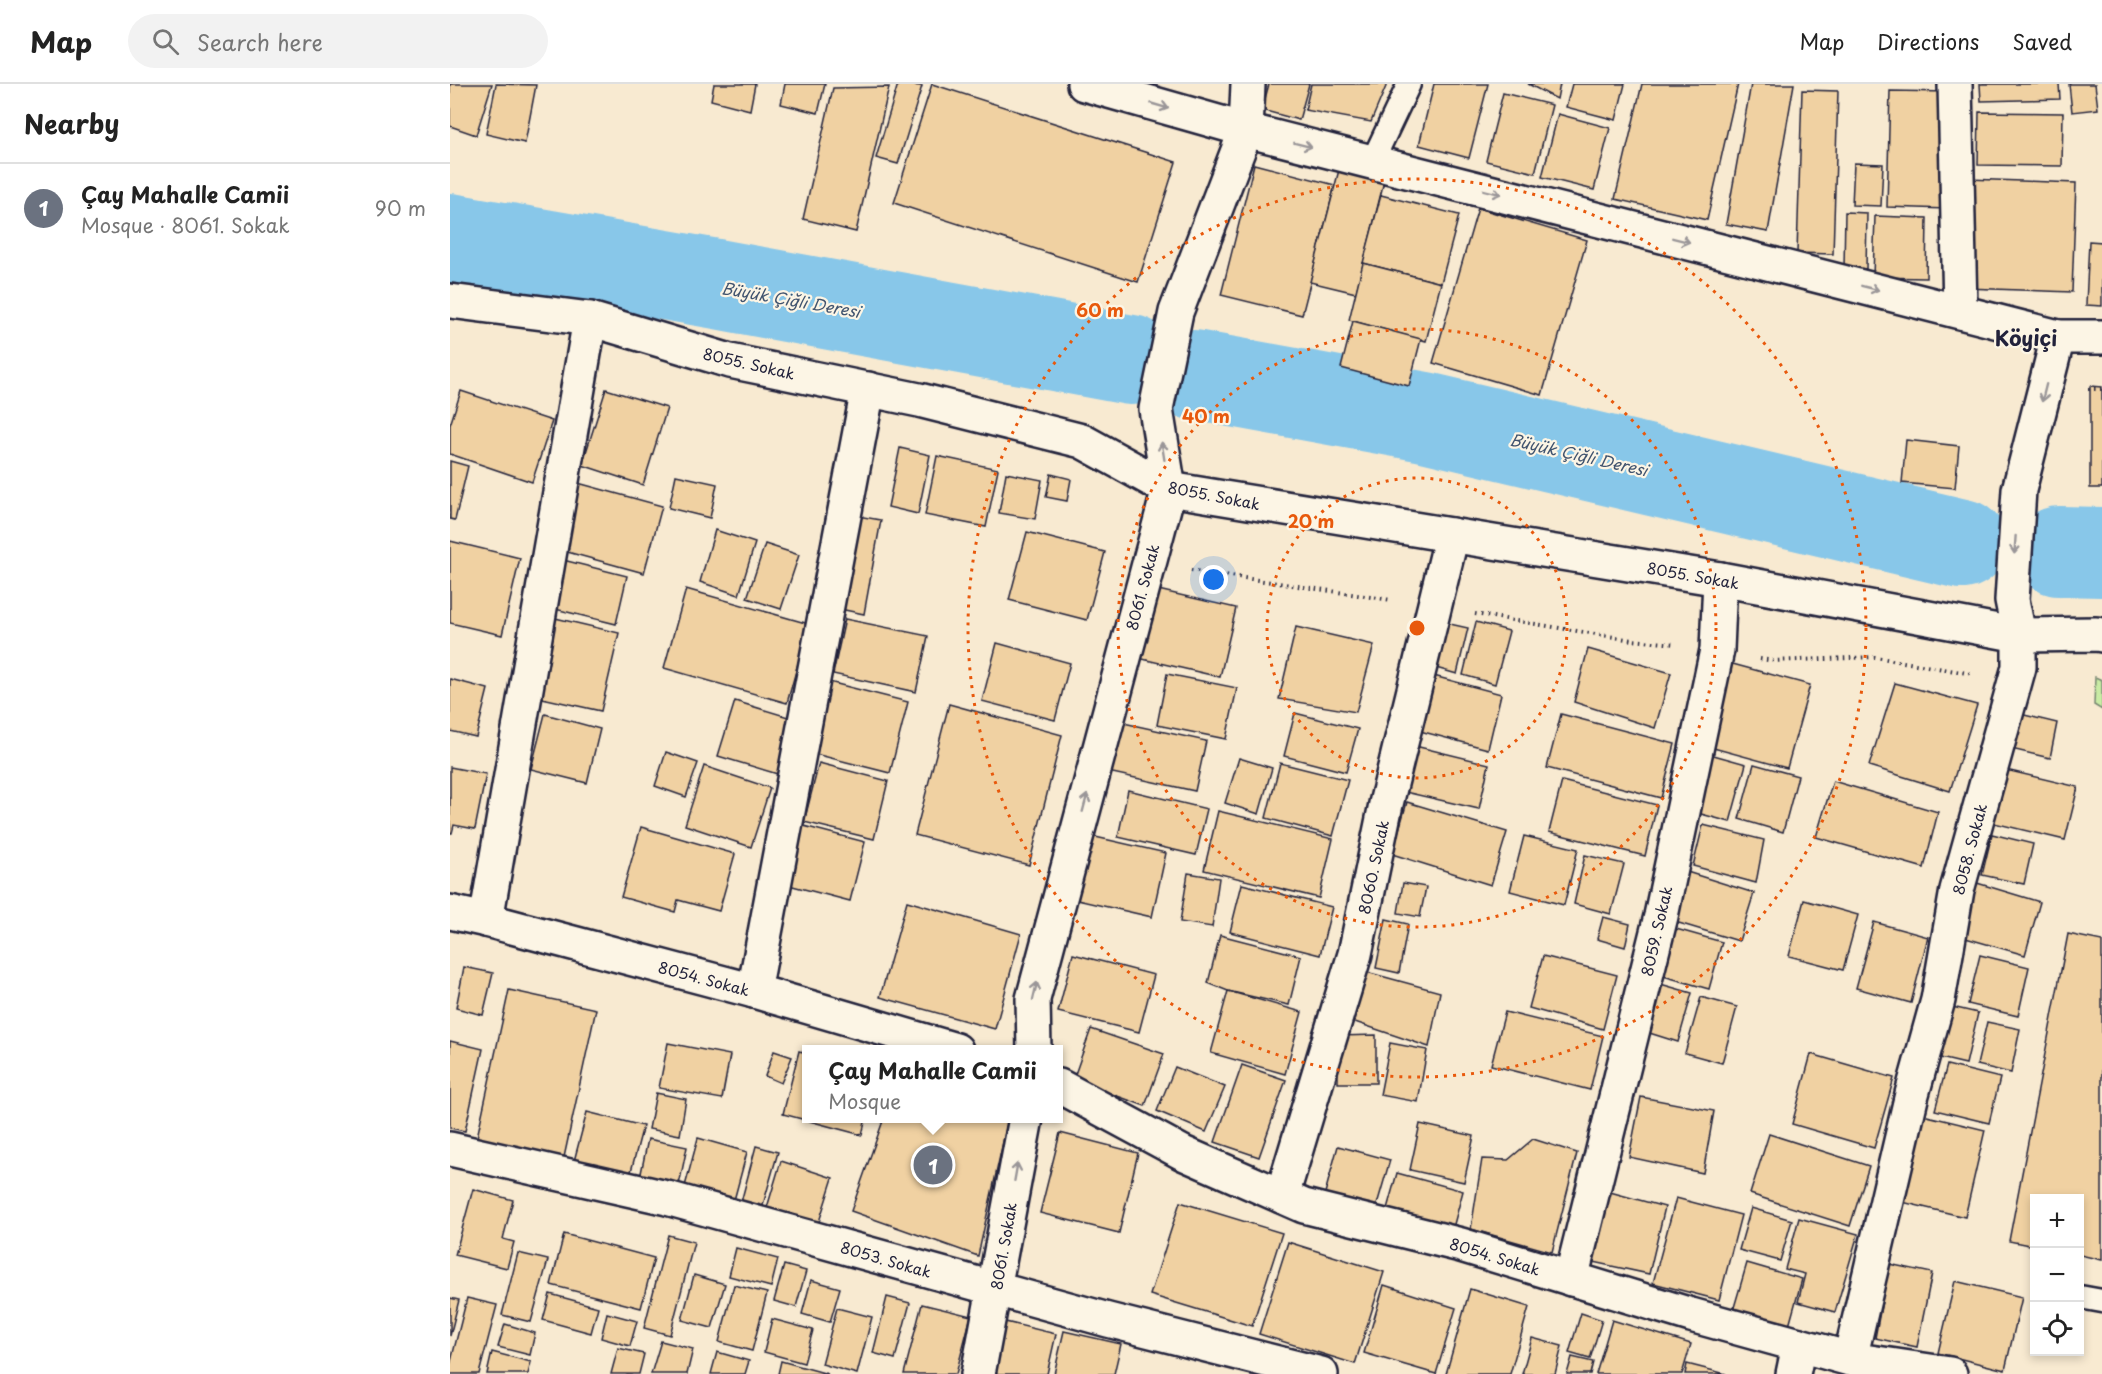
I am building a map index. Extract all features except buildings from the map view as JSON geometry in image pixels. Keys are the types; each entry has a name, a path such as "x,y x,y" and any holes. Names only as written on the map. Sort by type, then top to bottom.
{"street":[{"path":"1084,84 1246,130 1960,310 2058,337 2102,337"},
{"name":"8061. Sokak","path":"1034,1045 1033,999 1168,489 1156,409 1176,312 1246,130 1248,84"},
{"path":"1955,84 1960,310"},
{"name":"8055. Sokak","path":"450,301 590,319 730,361 919,400 1082,441 1168,489 1720,579 2019,635 2102,635"},
{"path":"486,920 590,319"},
{"name":"8058. Sokak","path":"1850,1359 1912,1094 1938,1000 1957,890 2019,667 2019,635 2012,600 2019,490 2058,337"},
{"path":"754,991 868,389"},
{"name":"8060. Sokak","path":"1282,1196 1355,954 1386,804 1452,535"},
{"name":"8059. Sokak","path":"1572,1279 1661,916 1717,650 1720,579"},
{"name":"8054. Sokak","path":"450,912 754,991 939,1045"},
{"name":"8054. Sokak","path":"1063,1088 1184,1153 1304,1206 1461,1245 1572,1279 1796,1360 1850,1359 1950,1374"},
{"name":"8061. Sokak","path":"978,1374 1025,1123"},
{"name":"8053. Sokak","path":"450,1149 667,1198 1108,1320 1321,1374"}],"lane":[{"path":"1371,162 1409,84"},
{"path":"2084,1298 2102,1301"}],"path":[{"path":"1148,564 1434,607 1632,640 1717,650 1774,661 1875,657 1975,674 2019,667"}],"green space":[{"path":"2095,677 2102,680 2102,710 2094,705"}],"waterway":[{"name":"Büyük Çiğli Deresi","path":"450,238 717,284 1131,360"},
{"name":"Büyük Çiğli Deresi","path":"1194,375 1425,417 1962,544"},
{"name":"Büyük Çiğli Deresi","path":"2059,551 2102,552"}],"place":[{"name":"Çay Mahalle Camii","path":"933,1165"}],"district":[{"name":"Köyiçi","path":"2026,337"}]}
